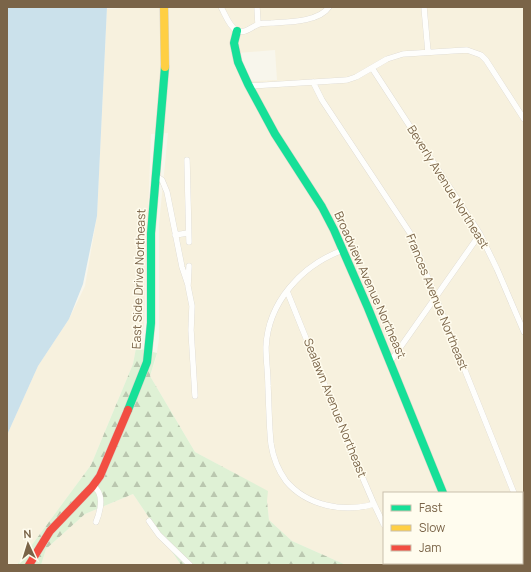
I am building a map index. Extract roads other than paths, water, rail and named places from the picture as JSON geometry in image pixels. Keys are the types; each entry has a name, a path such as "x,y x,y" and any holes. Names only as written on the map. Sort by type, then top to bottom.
{"main road":[{"name":"East Side Drive Northeast","path":"29,565 50,531 94,485 104,468 147,362 151,323 152,233 165,66 164,7"},
{"name":"Broadview Avenue Northeast","path":"237,31 234,35 235,51 242,72 278,140 329,219 390,362 442,492"}],"street":[{"path":"221,7 232,26 237,31 242,32 249,30 258,24 312,18 322,14 329,7"},
{"path":"257,7 258,24"},
{"path":"424,7 428,52"},
{"path":"249,86 347,80 356,77 386,59 398,55 468,50 481,55 494,71 524,119"},
{"name":"Beverly Avenue Northeast","path":"372,68 480,234 524,332"},
{"name":"Frances Avenue Northeast","path":"313,82 322,100 410,233 514,492"},
{"path":"187,160 188,242"},
{"path":"156,176 164,183 183,273 188,286 192,306 191,330 195,396"},
{"path":"175,235 188,233"},
{"path":"390,362 480,234"},
{"path":"343,250 319,261 294,282 287,291 273,316 266,347 272,452 286,481 307,497 324,504 341,508 359,508 374,504"},
{"path":"188,286 189,266"},
{"name":"Sealawn Avenue Northeast","path":"287,291 383,523"},
{"path":"94,485 100,495 100,504 96,522"},
{"path":"149,521 159,535 190,565"},
{"path":"494,565 508,564"}],"water":[{"path":"7,7 107,7 97,216 83,284 69,319 38,366 7,435"}]}
